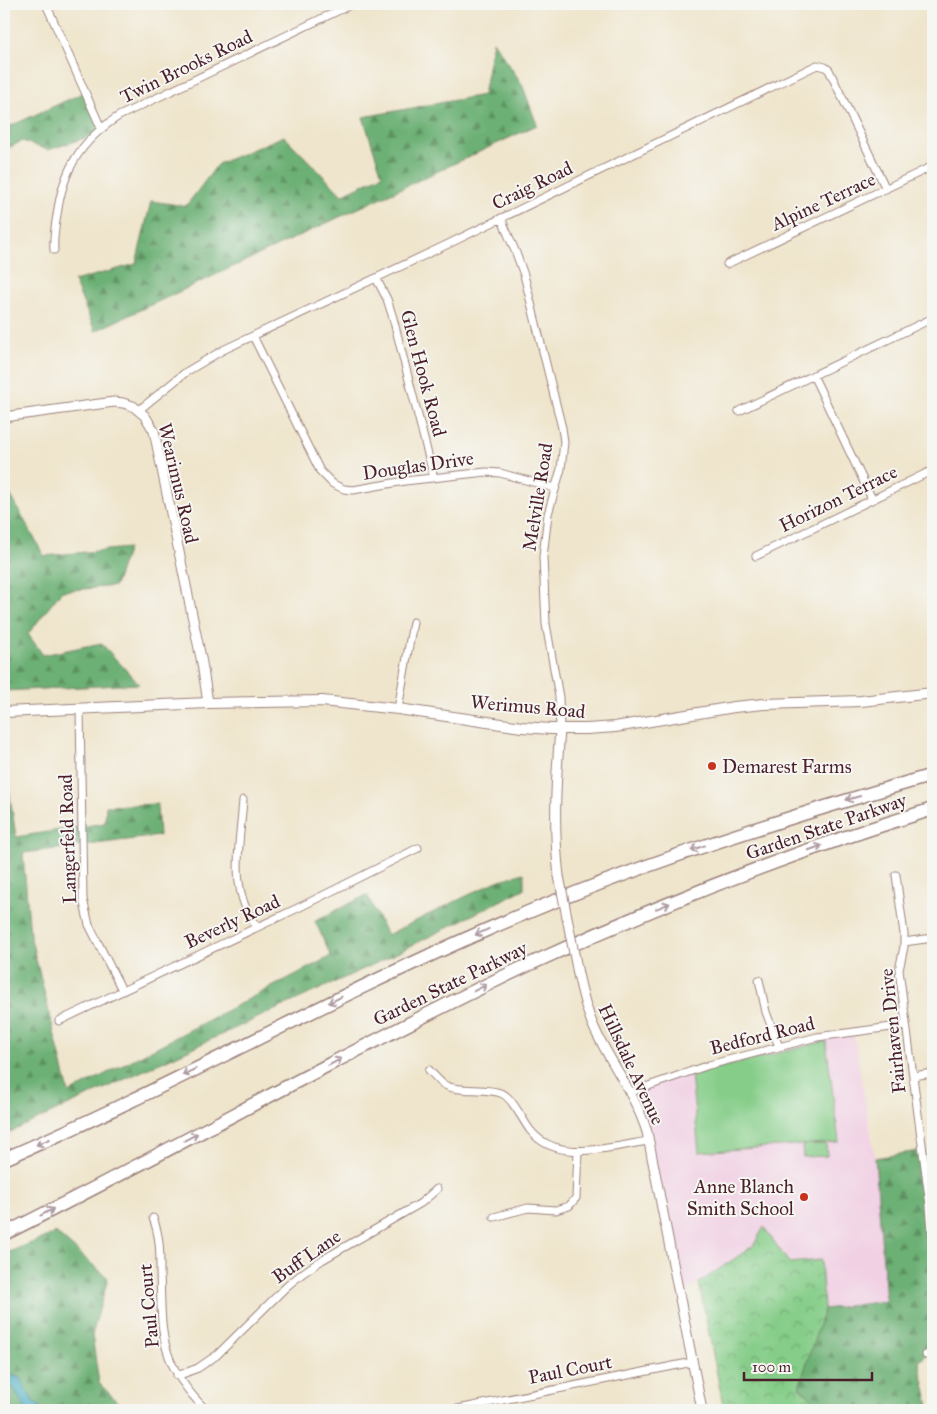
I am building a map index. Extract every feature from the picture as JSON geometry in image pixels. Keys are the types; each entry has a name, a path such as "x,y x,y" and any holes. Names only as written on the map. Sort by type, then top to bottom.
{"highway":[{"name":"Garden State Parkway","path":"4,1159 121,1106 399,970 527,912 715,842 834,803 933,775"},
{"name":"Garden State Parkway","path":"4,1234 373,1042 539,960 632,919 733,878 812,849 933,809"}],"main road":[{"name":"Werimus Road","path":"4,712 208,703 322,701 352,703 522,727 560,730 615,727 734,707 764,704 861,701 933,693"}],"street":[{"path":"46,4 102,128"},
{"name":"Twin Brooks Road","path":"54,250 53,236 63,181 79,152 102,128 118,116 339,7 352,4"},
{"name":"Craig Road","path":"139,410 202,361 816,65 826,67 829,70 886,189"},
{"name":"Alpine Terrace","path":"727,264 933,167"},
{"name":"Melville Road","path":"501,218 524,276 562,428 564,455 545,535 543,578 546,624 560,697 560,730"},
{"name":"Glen Hook Road","path":"376,278 387,299 393,318 434,478"},
{"path":"739,411 933,318"},
{"name":"Douglas Drive","path":"253,336 320,471 333,484 344,489 353,490 405,481 486,472 500,473 556,488"},
{"path":"814,376 872,499"},
{"name":"Wearimus Road","path":"4,417 114,402 123,403 139,410 150,422 154,431 202,663 208,703"},
{"name":"Horizon Terrace","path":"756,556 933,470"},
{"path":"398,709 413,622"},
{"name":"Langerfeld Road","path":"80,708 84,905 89,925 122,990"},
{"name":"Hillsdale Avenue","path":"560,730 555,804 558,876 578,974 590,1019 641,1112 649,1141 702,1410"},
{"path":"243,800 238,882 246,909 257,927"},
{"name":"Beverly Road","path":"59,1021 418,848"},
{"name":"Fairhaven Drive","path":"896,874 904,942 899,970 932,1213 933,1244"},
{"path":"904,942 933,938"},
{"path":"759,980 766,1012 779,1047"},
{"name":"Bedford Road","path":"631,1092 701,1067 779,1047 843,1032 906,1025"},
{"path":"429,1070 443,1084 462,1089 491,1091 507,1096 538,1139 549,1146 562,1150 578,1151 649,1141"},
{"path":"913,1076 933,1073"},
{"path":"494,1217 528,1208 556,1210 569,1206 576,1198 578,1151"},
{"name":"Buff Lane","path":"177,1376 198,1368 217,1355 303,1272 421,1203 437,1189"},
{"name":"Paul Court","path":"153,1218 159,1234 162,1331 165,1348 177,1376 189,1393 206,1410"},
{"name":"Paul Court","path":"453,1410 693,1362"}],"shaded area":[{"path":"853,1031 875,1158 886,1301 824,1309 821,1260 789,1263 753,1246 680,1294 647,1132 631,1092 678,1075"}],"green space":[{"path":"493,41 522,84 537,125 95,331 74,281 136,264 151,201 186,206 218,164 284,136 342,195 382,175 363,117 483,95"},
{"path":"87,91 106,131 48,150 22,141 4,150 4,129"},
{"path":"4,487 6,487 44,556 128,548 115,586 62,591 28,634 43,655 101,643 139,684 4,691"},
{"path":"4,754 16,837 105,823 106,806 157,804 159,836 23,853 30,935 69,1093 331,956 315,921 367,895 387,935 497,881 524,873 524,889 383,960 4,1135"},
{"path":"826,1041 839,1142 699,1152 691,1075"},
{"path":"826,1144 827,1156 803,1157 802,1145"},
{"path":"924,1150 933,1230 933,1347 919,1362 930,1410 817,1410 818,1405 799,1387 824,1309 886,1301 875,1158"},
{"path":"764,1227 789,1263 821,1260 824,1309 799,1387 818,1405 817,1410 724,1410 699,1283 753,1246"},
{"path":"56,1233 108,1278 92,1335 99,1383 125,1410 4,1410 4,1254"}],"water":[{"path":"4,1372 20,1378 32,1400 44,1410 26,1410 11,1384 4,1382"}],"place":[{"name":"Demarest Farms","path":"712,766"},
{"name":"Anne Blanch Smith School","path":"804,1197"}]}
